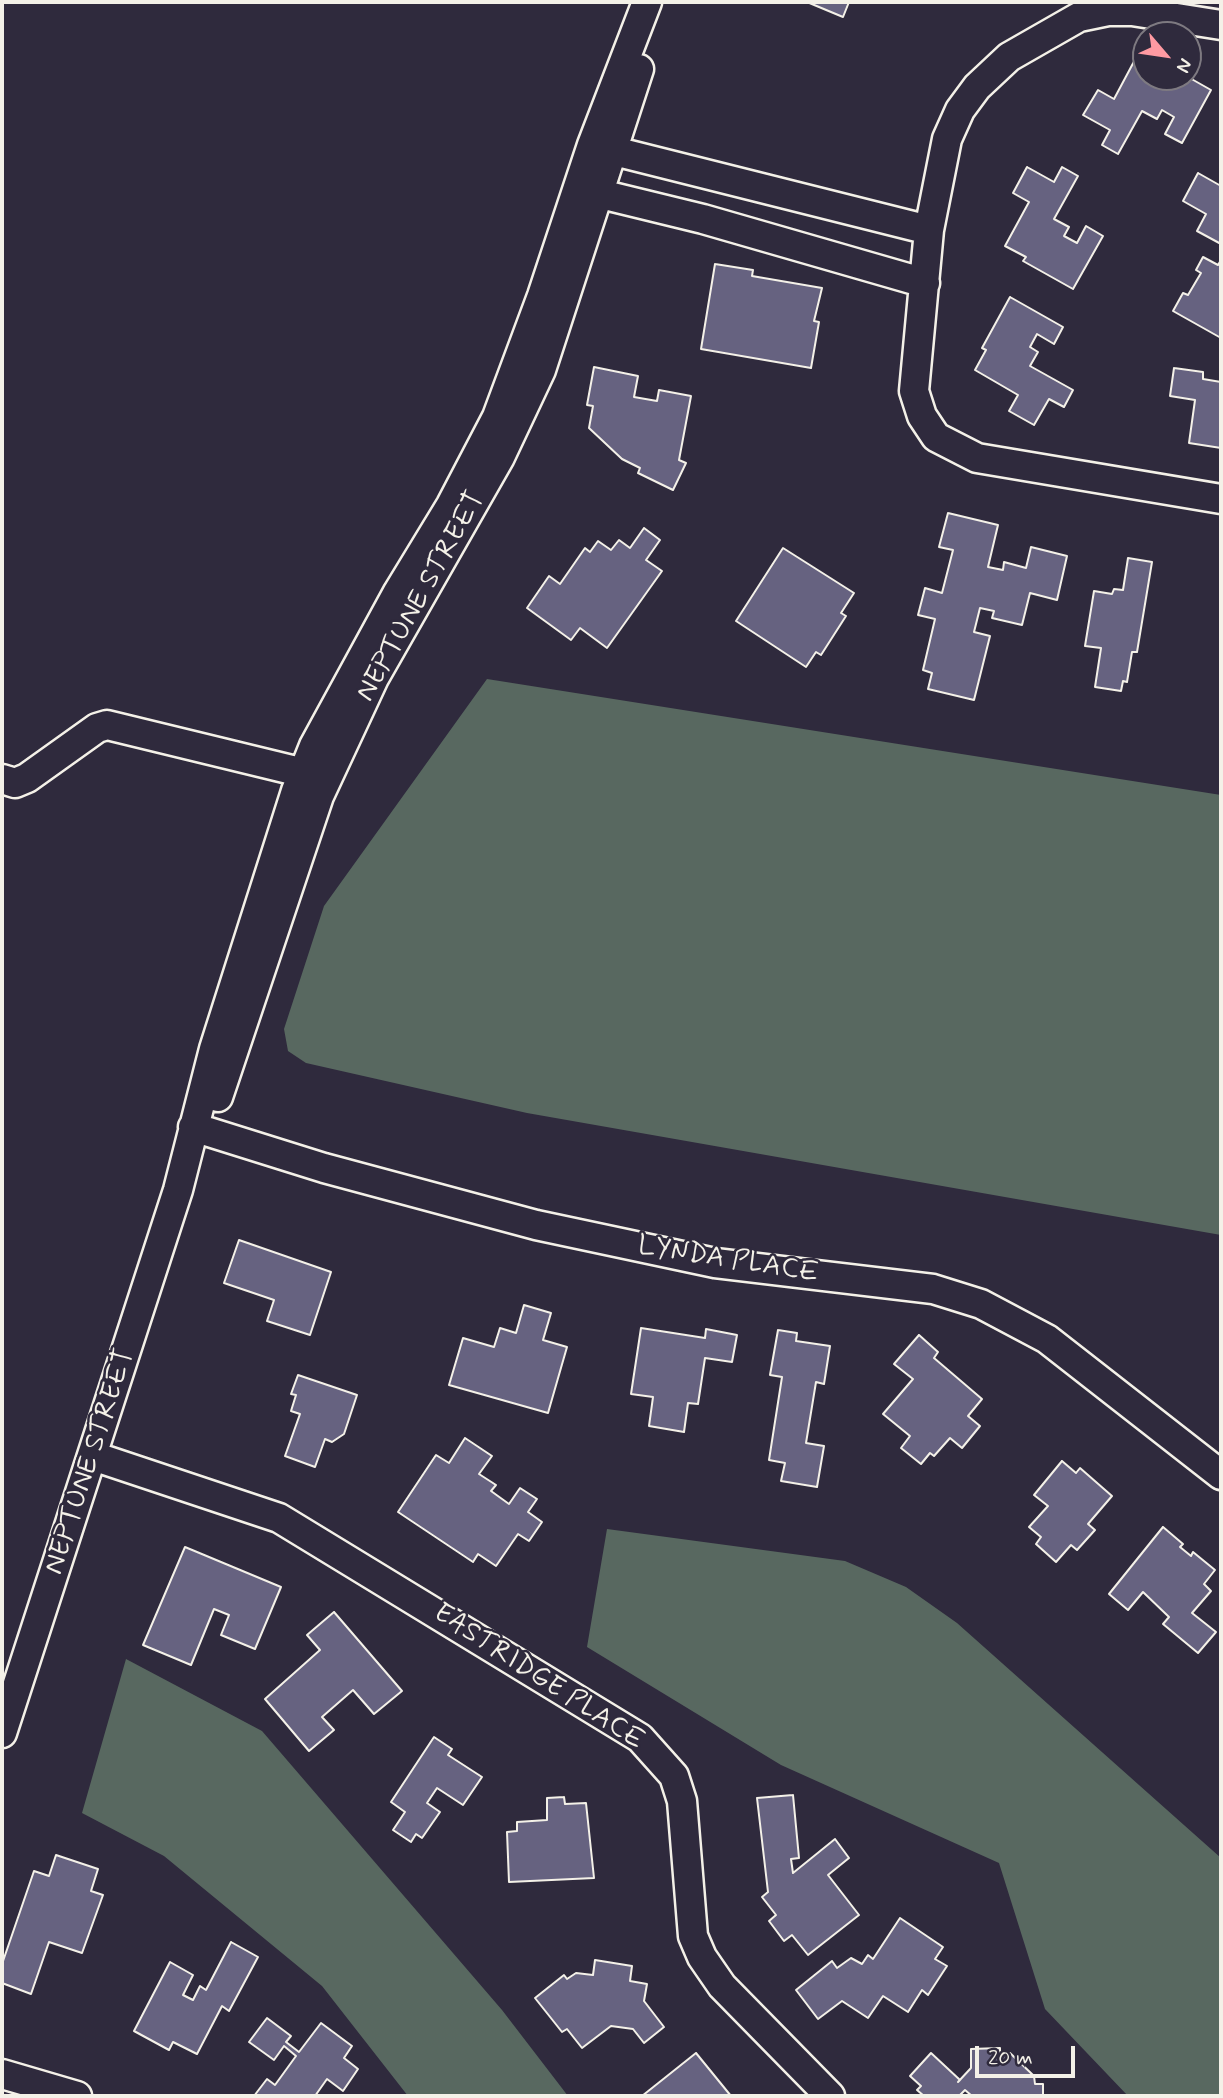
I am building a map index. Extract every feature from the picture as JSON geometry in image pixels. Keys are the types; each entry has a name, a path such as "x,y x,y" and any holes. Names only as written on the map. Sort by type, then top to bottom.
{"street":[{"name":"NEPTUNE STREET","path":"603,149 647,2"},
{"name":"NEPTUNE STREET","path":"2,1734 8,1692 93,1456 199,1129 214,1049 315,775 314,746 407,598 451,505 491,452 497,417 642,58 654,2"},
{"path":"1221,25 1132,11 1108,11 1079,17 1009,57 977,87 960,110 947,139 929,230 914,391 922,416 936,437 977,458 1221,499"},
{"path":"603,149 693,169 929,230"},
{"path":"588,190 925,283"},
{"path":"2,779 15,783 27,778 97,728 107,725 315,775"},
{"name":"LYNDA PLACE","path":"199,1129 299,1161 536,1225 715,1263 933,1289 981,1304 1047,1339 1221,1475"},
{"name":"EASTRIDGE PLACE","path":"93,1456 279,1518 640,1738 674,1776 682,1801 693,1936 702,1957 722,1986 830,2096"},
{"path":"2,2074 77,2096"}],"green space":[{"path":"487,679 1221,795 1221,1235 527,1113 306,1063 288,1051 284,1029 324,906"},
{"path":"607,1529 845,1561 906,1587 957,1623 1221,1858 1221,2096 1128,2096 1045,2009 999,1863 781,1765 587,1647"},
{"path":"126,1659 262,1731 502,2010 568,2096 408,2096 322,1986 164,1856 82,1813"}],"building":[{"path":"807,2 849,2 843,17"},
{"path":"1132,65 1132,91 1202,91 1202,85 1211,90 1182,143 1165,134 1174,117 1162,110 1157,119 1142,111 1118,154 1102,145 1110,130 1083,115 1098,90 1114,99"},
{"path":"1027,167 1054,182 1062,167 1078,176 1054,219 1069,227 1064,236 1077,243 1086,226 1103,236 1073,289 1023,261 1026,257 1005,246 1029,202 1013,193"},
{"path":"1198,173 1221,186 1221,244 1197,231 1206,214 1183,201"},
{"path":"1203,257 1218,265 1221,260 1221,338 1173,311 1183,293 1188,295 1201,273 1196,270"},
{"path":"715,264 753,270 752,276 822,288 814,321 819,322 811,368 701,349"},
{"path":"1010,297 1063,327 1054,344 1037,334 1030,347 1038,352 1030,366 1073,390 1064,407 1049,399 1034,425 1009,411 1018,395 975,370 986,350 982,348"},
{"path":"594,367 638,376 634,397 657,401 659,390 691,396 679,460 686,463 673,490 638,473 640,468 622,459 589,428 593,406 587,405"},
{"path":"1174,368 1203,372 1203,379 1221,382 1221,448 1189,443 1195,400 1170,396"},
{"path":"948,513 998,525 988,567 1003,570 1004,562 1026,568 1031,547 1067,556 1057,600 1030,593 1022,625 992,618 994,611 980,608 974,632 990,636 974,700 928,689 932,673 923,670 935,619 918,615 925,588 942,593 953,550 939,547"},
{"path":"644,528 660,540 646,560 662,571 607,648 580,628 571,640 527,608 549,576 560,584 585,548 590,552 598,541 611,550 619,540 630,548"},
{"path":"783,548 854,593 841,613 846,616 821,655 816,652 806,667 736,621"},
{"path":"1128,558 1152,562 1137,652 1132,652 1127,682 1123,681 1121,691 1095,687 1101,648 1085,646 1094,591 1112,594 1114,589 1123,590"},
{"path":"239,1240 331,1272 310,1335 267,1321 274,1300 224,1283"},
{"path":"524,1305 551,1313 543,1340 567,1347 548,1413 449,1385 463,1338 494,1347 500,1328 516,1333"},
{"path":"641,1328 705,1338 706,1329 737,1335 732,1362 705,1358 698,1404 688,1403 684,1432 649,1426 653,1397 631,1394"},
{"path":"778,1330 797,1333 796,1341 830,1346 824,1384 816,1382 806,1443 824,1446 817,1487 781,1481 785,1463 769,1460 782,1377 770,1375"},
{"path":"919,1335 938,1352 934,1358 982,1399 968,1416 980,1426 962,1448 950,1438 934,1456 930,1453 921,1464 901,1448 910,1436 883,1414 913,1379 894,1364"},
{"path":"298,1375 357,1395 344,1434 332,1442 325,1439 315,1467 285,1456 300,1414 291,1411 296,1395 291,1394"},
{"path":"465,1438 492,1456 479,1474 496,1485 491,1491 509,1504 520,1488 537,1499 528,1512 542,1522 529,1541 518,1534 496,1566 478,1554 473,1562 398,1512 436,1455 449,1463"},
{"path":"1062,1461 1076,1473 1080,1468 1112,1496 1088,1524 1095,1530 1077,1550 1071,1545 1056,1562 1036,1544 1041,1537 1029,1527 1048,1506 1034,1495"},
{"path":"1163,1527 1183,1544 1180,1547 1191,1556 1193,1552 1215,1570 1204,1584 1211,1591 1192,1613 1216,1632 1198,1653 1163,1624 1169,1617 1143,1592 1128,1610 1109,1594"},
{"path":"185,1547 281,1587 255,1649 221,1635 229,1615 214,1609 191,1665 143,1645"},
{"path":"334,1612 402,1691 374,1714 353,1690 322,1717 334,1730 309,1751 265,1699 320,1650 307,1635"},
{"path":"434,1737 452,1749 448,1755 482,1777 463,1805 437,1788 427,1803 440,1812 422,1838 416,1834 411,1842 393,1830 405,1812 391,1802"},
{"path":"793,1795 799,1858 791,1859 793,1873 835,1839 849,1858 828,1875 859,1915 808,1955 792,1935 784,1941 769,1921 776,1915 762,1897 768,1892 757,1798"},
{"path":"564,1797 565,1804 586,1803 594,1878 509,1882 507,1832 517,1831 517,1822 547,1820 547,1798"},
{"path":"56,1855 98,1869 91,1891 103,1895 82,1953 49,1942 31,1994 2,1983 2,1964 34,1871 49,1876"},
{"path":"900,1918 943,1947 935,1959 947,1966 928,1995 922,1990 908,2012 883,1996 868,2018 842,2001 818,2019 796,1990 832,1961 837,1968 851,1958 862,1964 868,1955 873,1959"},
{"path":"231,1942 258,1957 229,2011 222,2006 197,2054 173,2042 169,2050 134,2031 170,1962 193,1975 183,1995 193,2000 200,1986 206,1990"},
{"path":"595,1960 632,1966 630,1981 647,1984 644,2001 664,2027 644,2043 633,2029 611,2026 582,2048 567,2029 562,2032 535,1998 564,1975 567,1979 576,1973 593,1975"},
{"path":"267,2018 291,2036 286,2042 299,2052 321,2023 352,2046 344,2058 358,2069 343,2091 327,2079 315,2096 254,2096 267,2079 275,2085 296,2056 284,2046 274,2060 249,2042"},
{"path":"1000,2048 1000,2053 1010,2053 1034,2076 1035,2084 1043,2084 1043,2096 972,2096 965,2090 959,2096 924,2096 917,2090 921,2086 910,2076 931,2053 960,2080 971,2068 971,2049"},
{"path":"696,2053 731,2096 642,2096"}]}
